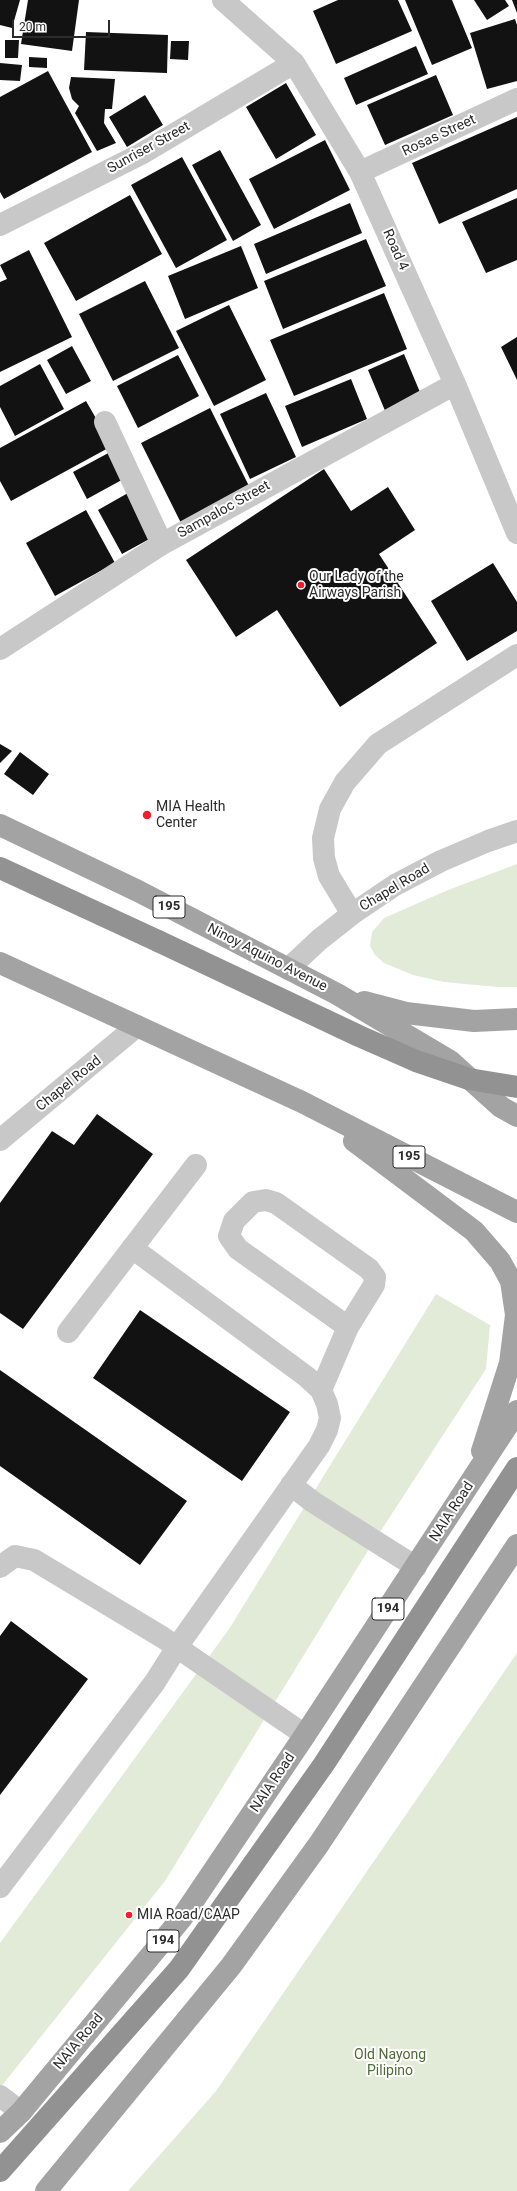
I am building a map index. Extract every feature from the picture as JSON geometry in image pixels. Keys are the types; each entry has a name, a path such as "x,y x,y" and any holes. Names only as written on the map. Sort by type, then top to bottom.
{"highway":[{"path":"0,868 409,1058 469,1079 517,1087"},
{"path":"3,2168 179,1969 324,1764 517,1468"}],"main road":[{"name":"Ninoy Aquino Avenue","path":"0,825 138,891 337,994 450,1061 512,1109"},
{"name":"195","path":"0,963 302,1102 517,1212"},
{"path":"337,994 406,1013 474,1021 517,1019"},
{"path":"302,1102 474,1231 500,1261 511,1281 516,1315 510,1363 470,1483"},
{"name":"NAIA Road","path":"0,2132 21,2112 181,1919 305,1735 517,1412"},
{"path":"46,2191 245,1946 319,1844 517,1545"}],"street":[{"name":"Road 4","path":"223,0 294,63 360,172 455,384 517,533"},
{"name":"Sunriser Street","path":"0,225 140,154 294,63"},
{"name":"Rosas Street","path":"360,172 517,99"},
{"name":"Sampaloc Street","path":"1,645 162,544 455,384"},
{"path":"105,422 162,544"},
{"path":"352,914 329,876 324,858 323,838 330,810 345,782 378,744 517,655"},
{"name":"Chapel Road","path":"288,969 319,940 352,914 395,885 441,861 488,840 517,831"},
{"name":"Chapel Road","path":"0,1140 137,1026"},
{"path":"68,1332 196,1165"},
{"path":"321,1390 348,1327 374,1285 375,1276 370,1269 276,1203 266,1200 253,1202 234,1221 229,1236 238,1249 348,1327"},
{"path":"0,1887 155,1682 177,1647 291,1485 327,1430 330,1418 327,1404 321,1390 307,1377 132,1248"},
{"path":"291,1485 313,1502 416,1567"},
{"path":"0,1567 15,1556 34,1560 177,1647 305,1735"},
{"path":"0,2096 21,2112"}],"green space":[{"path":"517,864 517,987 498,987 444,982 413,975 384,963 375,955 370,946 372,932 384,918 448,890"},
{"path":"436,1294 490,1325 486,1369 369,1549 165,1881 0,2088 0,1943 229,1629"},
{"name":"Old Nayong Pilipino","path":"517,1653 517,2191 128,2191 216,2091"}],"building":[{"path":"0,0 20,0 12,28 0,25"},
{"path":"28,0 79,0 72,51 21,44"},
{"path":"338,0 398,0 412,31 336,64 313,11"},
{"path":"405,0 452,0 472,48 432,65"},
{"path":"474,0 505,0 509,6 487,20"},
{"path":"512,0 517,0 517,13"},
{"path":"515,19 517,25 517,81 487,89 470,33"},
{"path":"86,32 168,35 167,73 84,70"},
{"path":"5,40 19,40 18,58 5,58"},
{"path":"171,41 189,41 188,60 170,59"},
{"path":"416,46 428,74 356,105 344,78"},
{"path":"29,57 47,58 47,68 29,67"},
{"path":"0,63 22,65 20,81 0,80"},
{"path":"48,71 92,152 4,199 0,192 0,97"},
{"path":"436,75 453,115 385,145 367,105"},
{"path":"71,77 115,79 112,109 105,109 104,123 116,143 97,151 75,113 79,106 72,99 69,88"},
{"path":"286,83 316,135 276,159 246,107"},
{"path":"145,95 163,125 127,147 109,117"},
{"path":"517,117 517,189 439,224 412,163"},
{"path":"325,140 350,190 274,229 249,179"},
{"path":"220,150 261,225 233,241 192,165"},
{"path":"182,157 227,240 176,268 131,185"},
{"path":"130,195 162,254 76,301 44,243"},
{"path":"517,198 517,260 486,273 462,222"},
{"path":"350,203 362,233 266,274 254,244"},
{"path":"366,239 386,286 283,329 264,281"},
{"path":"241,246 258,288 185,319 168,276"},
{"path":"29,250 72,337 0,372 0,282 7,279 0,265"},
{"path":"145,281 179,348 113,381 79,314"},
{"path":"384,293 407,349 294,396 270,340"},
{"path":"229,305 266,380 214,406 176,331"},
{"path":"517,337 517,380 501,347"},
{"path":"72,346 91,381 66,394 47,360"},
{"path":"404,354 422,397 386,413 368,370"},
{"path":"178,355 199,396 138,428 117,386"},
{"path":"40,364 64,409 15,436 0,407 0,386"},
{"path":"351,379 367,419 302,447 285,406"},
{"path":"266,393 296,457 250,479 220,414"},
{"path":"86,401 112,446 11,501 0,481 0,448"},
{"path":"210,408 253,494 184,529 141,443"},
{"path":"114,450 129,476 87,499 73,472"},
{"name":"Our Lady of the Airways Parish","path":"324,469 351,511 388,487 415,530 379,554 437,643 340,707 277,610 236,637 186,560"},
{"path":"128,493 153,537 122,554 98,510"},
{"path":"86,510 115,563 55,596 26,543"},
{"path":"493,563 517,602 517,631 467,661 431,601"},
{"path":"0,744 12,751 0,763"},
{"path":"20,752 49,774 33,795 4,774"},
{"path":"97,1114 153,1154 23,1329 0,1313 0,1203 52,1131 74,1145"},
{"path":"140,1310 290,1412 242,1481 93,1378"},
{"path":"0,1370 187,1501 140,1565 0,1466"},
{"path":"11,1621 88,1679 0,1795 0,1636"}],"place":[{"name":"Our Lady of the Airways Parish","path":"301,585"},
{"name":"MIA Health Center","path":"147,815"},
{"name":"MIA Road/CAAP","path":"129,1915"}]}
